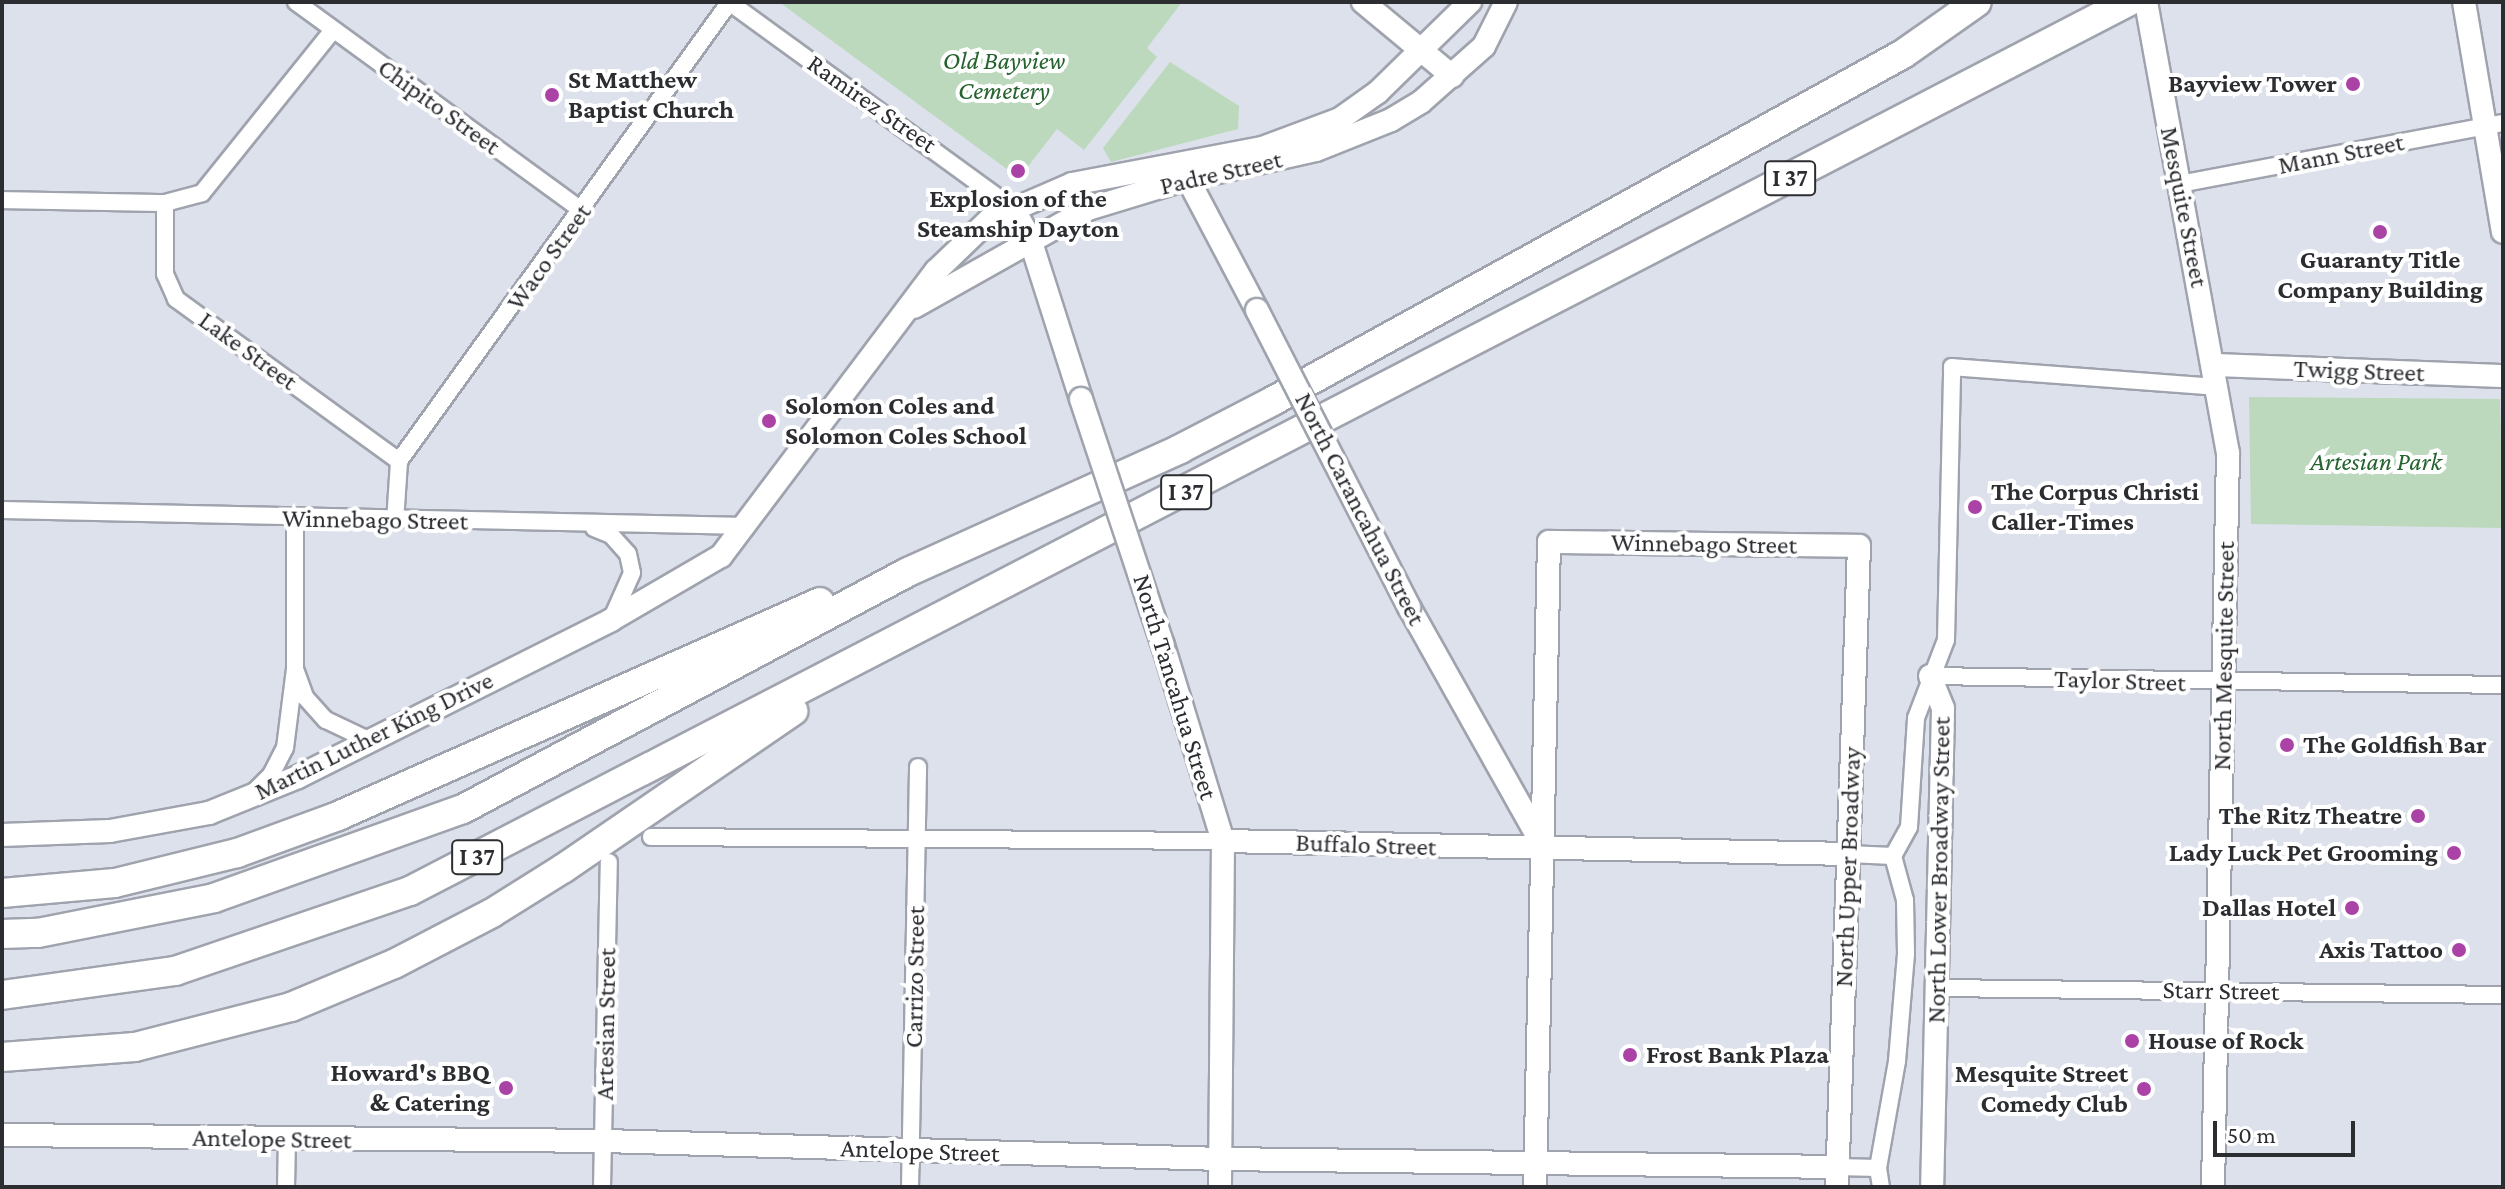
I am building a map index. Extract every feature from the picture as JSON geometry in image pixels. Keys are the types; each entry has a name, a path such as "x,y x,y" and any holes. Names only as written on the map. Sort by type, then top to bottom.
{"highway":[{"name":"I 37","path":"2,934 38,933 214,898 401,835 463,809 908,572 1180,449 1271,402 1903,54 1977,2"},
{"name":"I 37","path":"2,995 175,971 410,891 2128,2"},
{"path":"2,893 115,883 237,853 338,816 812,604 908,572"},
{"path":"2,1057 135,1047 291,1007 394,964 492,913 564,868 745,741 958,608"}],"street":[{"name":"Chipito Street","path":"296,2 583,211"},
{"path":"1363,2 1423,47 1452,76"},
{"name":"Padre Street","path":"906,312 1030,239 1088,209 1184,172 1340,119 1378,92 1470,2"},
{"name":"Padre Street","path":"721,556 961,243 1013,208 1072,184 1273,162 1352,136 1401,114 1452,76 1484,46 1506,2"},
{"name":"Mesquite Street","path":"2146,2 2216,376"},
{"path":"2464,2 2494,125 2503,232"},
{"name":"Ramirez Street","path":"729,3 1013,208"},
{"name":"Waco Street","path":"399,461 583,211 729,3"},
{"path":"2,200 165,203 202,193 333,30"},
{"name":"Mann Street","path":"2180,184 2494,125"},
{"name":"North Carancahua Street","path":"1184,172 1409,607 1546,850"},
{"name":"Lake Street","path":"165,203 165,274 176,299 399,461"},
{"name":"North Tancahua Street","path":"1013,208 1030,239 1163,645 1223,841 1220,1187"},
{"name":"Twigg Street","path":"1930,676 1946,640 1952,367 2216,376 2503,376"},
{"name":"North Mesquite Street","path":"2213,1187 2228,453 2216,376"},
{"path":"395,522 399,461"},
{"name":"Winnebago Street","path":"2,510 395,522 747,526"},
{"path":"248,797 271,775 285,748 295,669 295,519"},
{"path":"585,524 611,535 628,554 632,573 611,620"},
{"name":"Winnebago Street","path":"1546,850 1549,542 1859,546"},
{"name":"North Upper Broadway","path":"1837,1177 1859,546"},
{"name":"Martin Luther King Drive","path":"2,835 110,831 209,813 370,741 611,620 721,556"},
{"path":"295,669 305,697 326,720 370,741"},
{"path":"1881,1187 1878,1168 1897,1061 1906,953 1905,900 1893,856 1909,827 1916,718 1930,676"},
{"name":"Taylor Street","path":"1930,676 2224,684 2503,685"},
{"name":"North Lower Broadway Street","path":"1930,676 1943,709 1939,988 1932,1187"},
{"name":"Carrizo Street","path":"910,1187 918,767"},
{"name":"Buffalo Street","path":"651,837 918,836 1893,856"},
{"path":"1535,1187 1546,850"},
{"name":"Artesian Street","path":"602,1187 609,862"},
{"name":"Starr Street","path":"1939,988 2503,995"},
{"name":"Antelope Street","path":"2,1135 604,1141 1220,1159 1535,1164 1837,1177"},
{"path":"286,1187 287,1139"},
{"path":"1837,1177 1878,1168"}],"green space":[{"name":"Old Bayview Cemetery","path":"779,2 1182,2 1147,48 1157,57 1084,150 1057,129 1019,178"},
{"path":"1170,62 1239,106 1238,129 1111,162 1103,148"},
{"name":"Artesian Park","path":"2249,397 2500,399 2503,528 2251,524"}],"place":[{"name":"Bayview Tower","path":"2353,84"},
{"name":"St Matthew Baptist Church","path":"552,95"},
{"name":"Explosion of the Steamship Dayton","path":"1018,171"},
{"name":"Guaranty Title Company Building","path":"2380,232"},
{"name":"Solomon Coles and Solomon Coles School","path":"769,421"},
{"name":"The Corpus Christi Caller-Times","path":"1975,507"},
{"name":"The Goldfish Bar","path":"2287,745"},
{"name":"The Ritz Theatre","path":"2418,816"},
{"name":"Lady Luck Pet Grooming","path":"2454,853"},
{"name":"Dallas Hotel","path":"2352,908"},
{"name":"Axis Tattoo","path":"2459,950"},
{"name":"House of Rock","path":"2132,1041"},
{"name":"Frost Bank Plaza","path":"1630,1055"},
{"name":"Howard's BBQ & Catering","path":"506,1088"},
{"name":"Mesquite Street Comedy Club","path":"2144,1089"}]}
